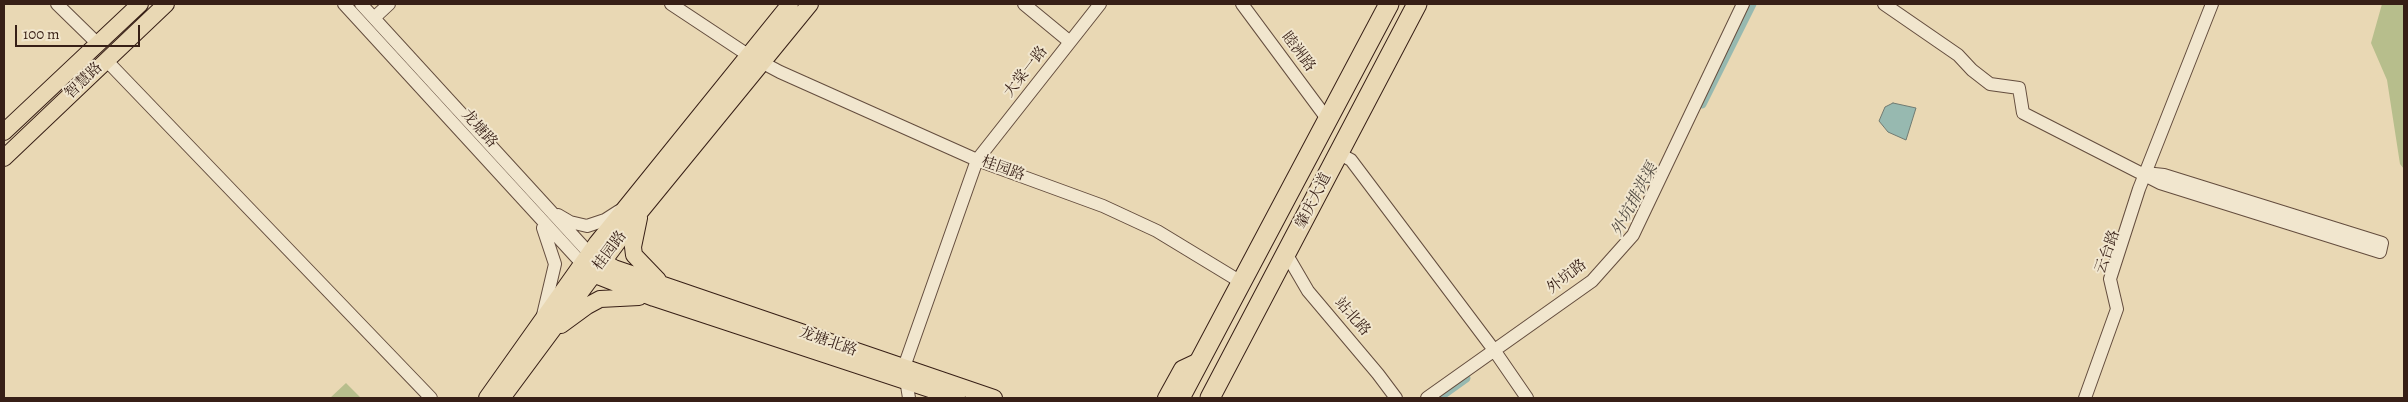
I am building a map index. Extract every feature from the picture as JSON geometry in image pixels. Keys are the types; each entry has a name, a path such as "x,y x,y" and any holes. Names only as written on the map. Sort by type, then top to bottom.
{"highway":[{"name":"肇庆大道","path":"1180,398 1389,4"},
{"name":"肇庆大道","path":"1210,398 1287,255 1338,153 1417,4"},
{"path":"1198,398 1197,389 1225,334 1226,309"}],"main road":[{"name":"智慧路","path":"4,132 140,4"},
{"name":"智慧路","path":"4,158 166,4"},
{"path":"755,58 790,4"},
{"path":"755,58 810,4"},
{"name":"桂园路","path":"502,398 543,331 591,263 755,58"},
{"path":"17,120 16,127 21,133 29,133"},
{"path":"634,208 634,255 658,291"},
{"path":"591,263 658,291"},
{"path":"487,398 543,331 600,299 658,291"},
{"name":"龙塘北路","path":"658,291 906,374 994,398"},
{"path":"1166,398 1182,369 1199,360"},
{"name":"龙塘北路","path":"906,374 957,398"}],"street":[{"path":"57,4 98,44"},
{"name":"龙塘路","path":"344,4 539,219 591,263"},
{"path":"361,4 546,208 591,263"},
{"path":"374,18 389,4"},
{"name":"桂园路","path":"670,4 755,58 977,160 1103,206 1157,231 1241,282"},
{"path":"1024,4 1070,42"},
{"name":"大棠一路","path":"906,374 977,160 1100,4"},
{"name":"睦洲路","path":"1242,4 1328,120"},
{"name":"外坑路","path":"1427,398 1592,281 1633,235 1744,4"},
{"path":"1884,4 1958,55 1972,70 1990,84 2019,88 2023,113 2149,175 2160,183 2380,252 2382,243 2164,175 2149,175"},
{"name":"云台路","path":"2085,398 2117,309 2112,286 2116,281 2149,175 2212,4"},
{"name":"云台路","path":"2149,175 2219,4"},
{"path":"106,60 431,398"},
{"path":"1338,153 1351,160 1494,350 1527,398"},
{"path":"546,208 570,222 587,226 634,208"},
{"path":"539,219 550,244 554,264 543,331"},
{"name":"站北路","path":"1287,255 1308,291 1396,398"},
{"path":"906,374 909,398"}],"green space":[{"path":"2382,4 2404,4 2404,169 2400,164 2387,80 2371,43"},
{"path":"346,383 361,398 330,398"}],"water":[{"path":"1893,103 1916,108 1906,140 1888,132 1879,121 1885,107"}],"waterway":[{"name":"外坑排洪渠","path":"1702,104 1752,4"},
{"name":"外坑排洪渠","path":"1438,398 1466,378"}]}
